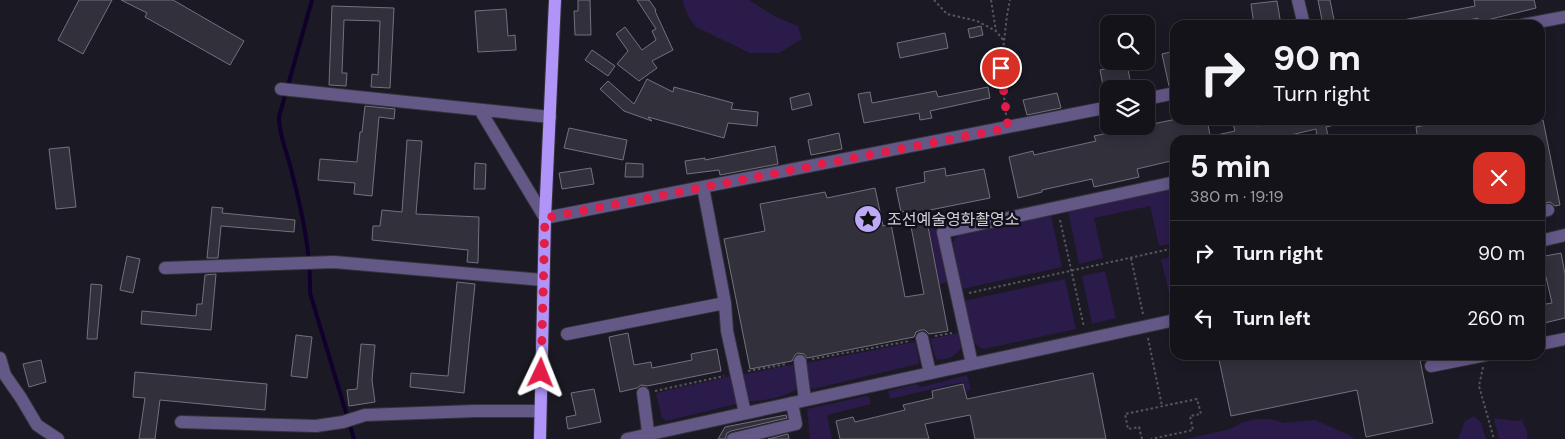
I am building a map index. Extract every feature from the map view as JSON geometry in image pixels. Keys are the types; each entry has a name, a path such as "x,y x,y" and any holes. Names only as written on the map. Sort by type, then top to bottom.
{"main road":[{"path":"540,439 545,218 555,0"}],"street":[{"path":"1298,0 1303,20"},
{"path":"1545,21 1565,17"},
{"path":"281,90 550,117"},
{"path":"1155,97 1170,94"},
{"path":"480,110 545,218 1100,109"},
{"path":"972,364 943,232 1170,183"},
{"path":"704,187 725,303 727,331 745,413"},
{"path":"1545,240 1565,235"},
{"path":"165,268 334,262 543,280"},
{"path":"567,334 725,303"},
{"path":"627,439 648,437 745,413 1170,321"},
{"path":"922,338 930,373"},
{"path":"1545,343 1565,339"},
{"path":"0,358 5,375 37,425 58,439"},
{"path":"1431,366 1477,360"},
{"path":"800,361 805,400"},
{"path":"643,393 648,437"},
{"path":"733,439 796,424 792,403"},
{"path":"182,422 316,426 365,415 540,411"}],"path":[{"path":"934,0 947,14 977,22 996,31 1004,41"},
{"path":"991,0 996,31"},
{"path":"1008,128 1001,68 1010,0"},
{"path":"1058,208 1086,339"},
{"path":"957,295 1170,249"},
{"path":"1485,360 1479,386 1494,439"},
{"path":"1142,439 1139,427 1128,430 1125,414 1198,399 1201,414 1190,416 1193,430 1151,439"},
{"path":"1168,435 1169,439"}],"shaded area":[{"path":"682,0 749,0 776,17 798,26 802,39 779,53 750,53 696,27 689,18"},
{"path":"1170,189 1170,244 1159,246 1150,206 1094,218 1103,258 1079,264 1068,211"},
{"path":"1051,215 1062,267 962,289 953,244 954,239 959,235"},
{"path":"933,223 938,227 948,282 940,284 928,224"},
{"path":"1170,257 1170,297 1161,259"},
{"path":"1105,271 1116,318 1092,324 1082,276"},
{"path":"1065,279 1076,329 984,349 974,342 969,329 964,301"},
{"path":"958,333 961,348 959,351 947,359 936,359 930,339"},
{"path":"915,342 919,360 918,364 813,389 809,387 806,363"},
{"path":"790,365 795,366 798,387 795,390 775,398 749,401 740,375"},
{"path":"967,375 971,390 966,391 963,382 890,399 888,391 916,384 921,387"},
{"path":"731,376 737,401 736,404 666,421 662,418 656,393"},
{"path":"866,396 869,397 871,404 827,415 832,439 810,439 807,409"},
{"path":"1474,416 1481,423 1486,439 1458,439 1465,421"},
{"path":"1494,418 1522,420 1527,431 1527,439 1499,439"},
{"path":"1271,419 1284,423 1315,420 1355,439 1187,439 1230,429 1243,422"}],"building":[{"path":"79,0 112,0 83,54 58,40"},
{"path":"121,0 173,0 244,41 230,65 145,17 147,13"},
{"path":"578,0 590,0 591,35 575,35 574,11 578,11"},
{"path":"637,0 649,0 656,10 673,50 652,61 657,68 639,81 617,64 628,51 616,34 625,27 642,50 656,40 652,31 656,29"},
{"path":"1318,0 1330,0 1334,20 1322,20"},
{"path":"1474,0 1534,0 1536,8 1487,20 1478,20 1478,18 1469,20 1403,20 1475,6"},
{"path":"1277,1 1280,20 1253,20 1251,4"},
{"path":"332,6 394,8 390,88 371,87 372,74 378,75 380,21 344,20 342,73 347,73 346,86 329,85"},
{"path":"506,9 508,36 515,35 516,50 478,52 475,11"},
{"path":"981,26 983,35 970,38 968,29"},
{"path":"945,33 948,48 900,58 897,43"},
{"path":"592,50 615,66 608,76 585,60"},
{"path":"1170,52 1170,86 1169,86 1162,54"},
{"path":"1100,70 1128,70 1130,80 1102,80"},
{"path":"647,79 673,92 674,87 733,103 731,109 758,112 757,126 728,123 724,138 648,117 652,121 624,111 600,89 608,81 634,104"},
{"path":"988,87 990,98 930,111 932,118 920,120 919,113 864,123 858,94 870,92 872,103 936,91 938,97"},
{"path":"809,93 812,105 792,110 790,98"},
{"path":"1057,93 1061,108 1027,115 1023,100"},
{"path":"365,106 395,109 394,119 379,117 372,196 354,194 355,183 318,180 320,159 357,162"},
{"path":"1170,120 1170,125 1208,125 1210,135 1170,135 1170,161 1137,169 1139,177 1094,187 1092,179 1042,190 1042,192 1018,198 1009,157 1033,151 1034,155 1096,141 1094,136 1100,135 1155,135 1155,123"},
{"path":"1233,125 1335,125 1326,127 1328,135 1317,135 1316,129 1291,135 1217,135 1235,131"},
{"path":"1426,125 1544,125 1560,205 1555,206 1550,202 1545,203 1545,135 1417,135 1416,127"},
{"path":"569,128 627,140 623,160 564,148"},
{"path":"839,133 842,149 811,155 808,140"},
{"path":"407,140 422,141 416,214 479,217 478,263 467,262 468,250 372,240 373,226 380,226 382,210 402,212"},
{"path":"775,146 778,164 720,175 719,170 687,174 685,161 705,158 705,160"},
{"path":"69,147 76,207 56,209 49,149"},
{"path":"475,163 486,164 485,189 474,189"},
{"path":"626,163 643,164 643,177 625,177"},
{"path":"591,168 594,184 562,189 559,173"},
{"path":"945,168 946,176 984,169 990,198 925,211 948,331 929,334 925,330 921,330 916,332 914,337 807,358 804,354 798,353 792,361 750,369 724,239 765,231 760,204 825,192 827,198 875,188 883,226 891,224 905,297 924,294 908,211 901,212 896,188 925,182 924,172"},
{"path":"212,207 223,208 222,213 295,220 294,232 221,226 218,258 207,258"},
{"path":"1561,253 1565,274 1565,318 1545,323 1545,304 1552,303 1545,277 1545,256"},
{"path":"127,256 140,259 133,293 120,290"},
{"path":"216,274 211,330 141,324 142,311 196,316 197,304 202,304 205,275"},
{"path":"457,282 475,284 464,393 410,387 411,373 448,376"},
{"path":"91,284 102,285 97,339 87,339"},
{"path":"628,333 634,365 651,362 652,368 692,360 691,354 717,349 721,371 647,386 641,385 637,388 620,392 609,337"},
{"path":"296,335 312,337 307,378 291,376"},
{"path":"361,344 375,345 372,380 375,402 349,406 347,390 357,389"},
{"path":"41,360 46,382 29,387 23,364"},
{"path":"1219,360 1420,360 1433,423 1366,437 1357,390 1231,416"},
{"path":"135,372 267,384 265,410 160,400 155,439 139,439 145,398 133,397"},
{"path":"1093,373 1106,439 975,439 970,415 925,424 929,439 840,439 836,421 853,417 855,422 905,410 903,405 933,398 932,391 963,384 967,399"},
{"path":"594,389 601,422 568,429 566,417 576,415 571,393"},
{"path":"786,415 787,418 731,431 727,433 725,439 718,439 725,427"},
{"path":"788,434 789,439 768,439"}],"waterway":[{"path":"312,0 279,117 279,124 296,188 305,232 309,262 310,293 354,439"}],"place":[{"name":"조선예술영화촬영소","path":"868,219"}],"route":[{"path":"541,373 545,218 1008,128 1001,68"}]}
